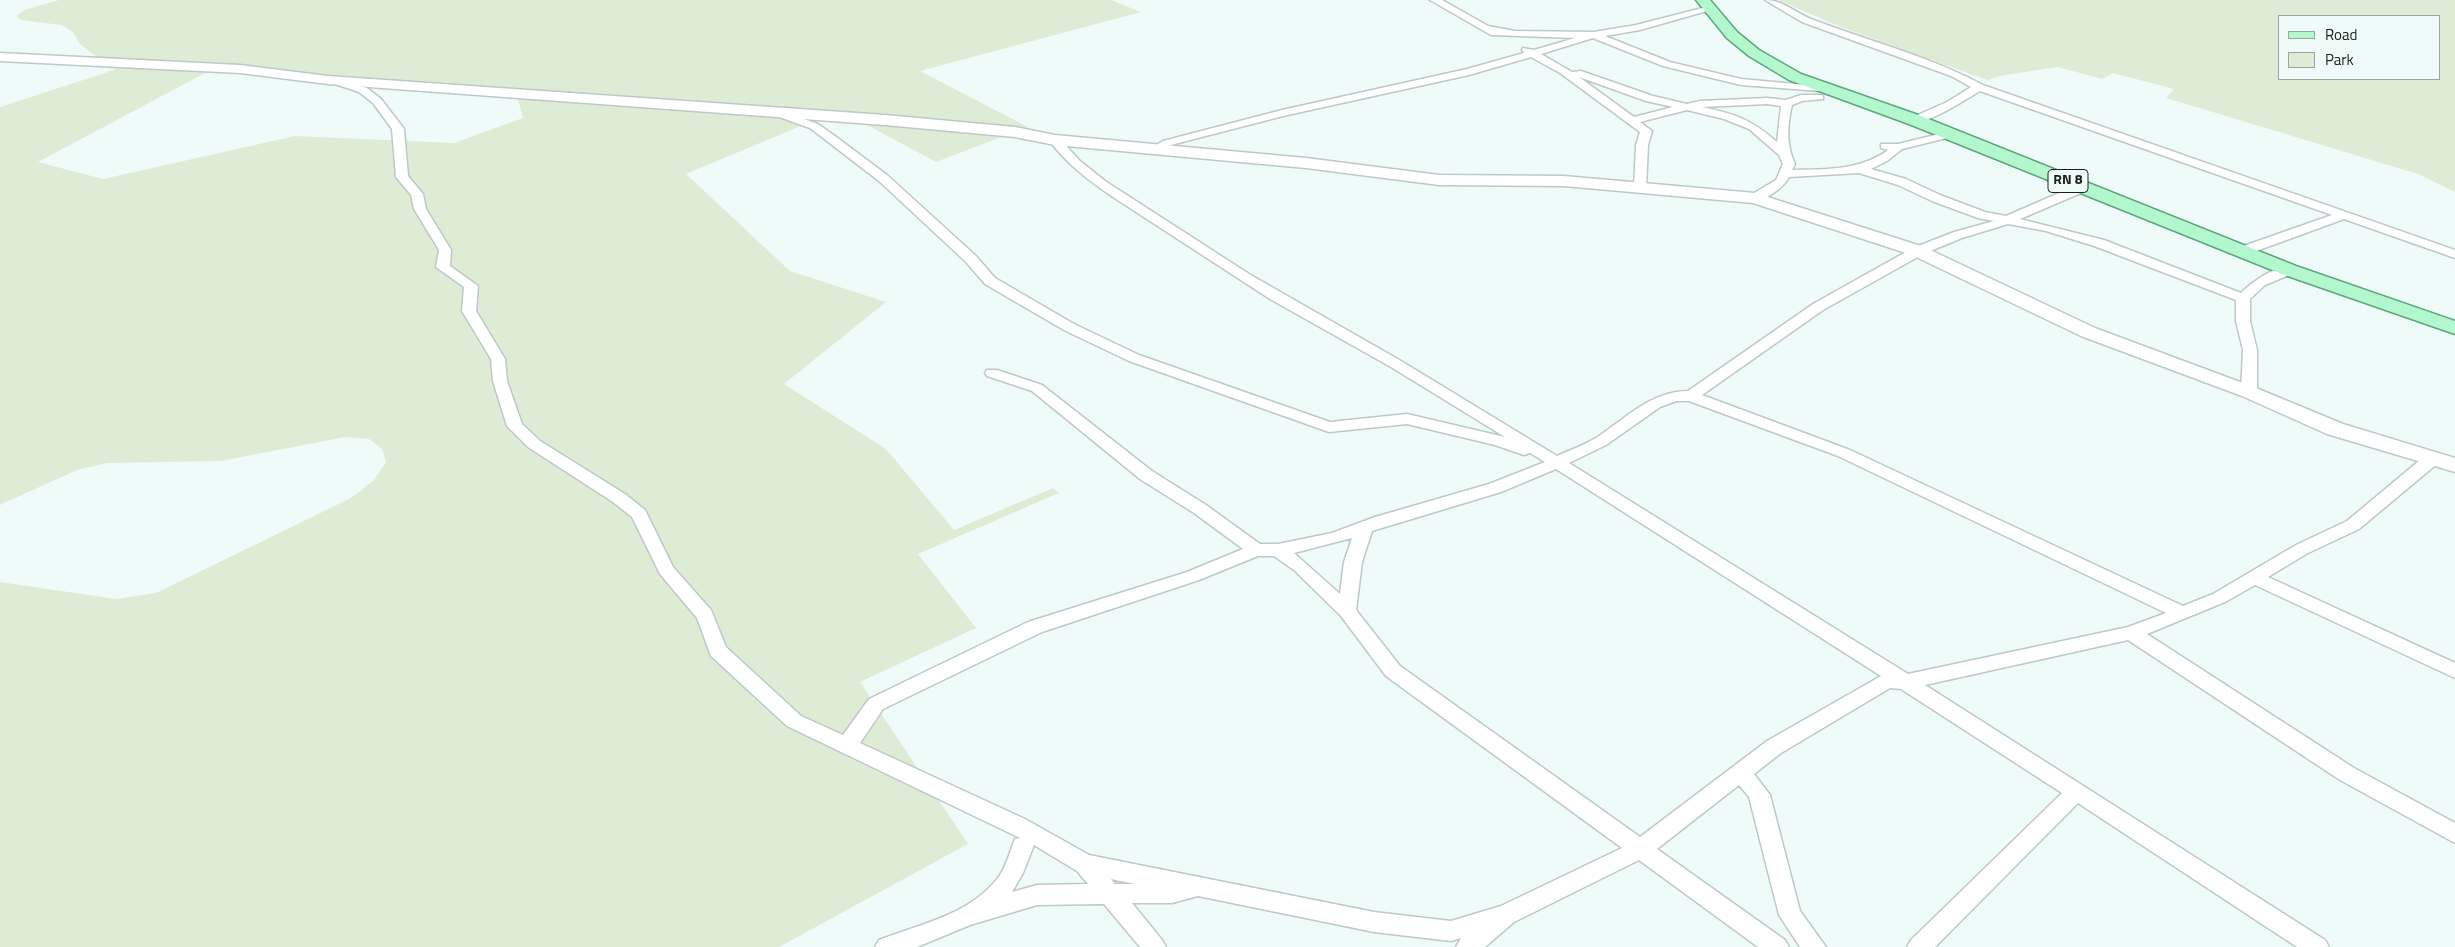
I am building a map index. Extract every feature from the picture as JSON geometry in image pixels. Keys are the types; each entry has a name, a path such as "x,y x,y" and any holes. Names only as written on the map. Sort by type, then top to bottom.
{"main road":[{"name":"RN 8","path":"1707,3 1732,35 1754,54 1795,77 1951,134 2363,298 2455,328"}],"street":[{"path":"1435,0 1554,65 1634,120 1646,131 1642,145 1640,188"},
{"path":"1770,0 1805,20 1955,74 1979,87 2455,254"},
{"path":"1484,28 1515,34 1594,34 1637,28 1707,3"},
{"path":"1154,150 1167,143 1262,118 1469,72 1594,34 1667,64 1741,82 1829,90"},
{"path":"0,57 192,66 328,80 952,125 1015,132 1054,140 1306,163 1439,180 1486,182 1564,181 1695,191 1756,198 1817,216 1918,251 2088,332 2249,392 2335,429 2455,465"},
{"path":"1554,65 1631,93 1727,116 1753,127 1782,152 1789,164 1781,182 1756,198"},
{"path":"328,80 364,90 377,100 398,129 402,177 417,194 420,209 445,250 443,267 471,286 469,310 498,359 500,381 515,426 534,444 619,498 639,514 666,570 705,615 718,651 794,722 847,745 1017,826 1085,864 1374,922 1451,931 1506,916 1641,849 1774,747 1887,680 1907,682 2131,633 2183,614 2219,598 2302,549 2354,525 2432,459"},
{"path":"1915,120 1951,104 1979,87"},
{"path":"1634,120 1686,107 1719,103 1766,101 1787,103 1801,98 1853,99"},
{"path":"1782,152 1784,116 1787,103"},
{"path":"772,111 814,126 835,141 882,178 971,259 990,281 1070,327 1134,358 1329,426 1407,419 1500,441 1557,461"},
{"path":"1885,146 1898,147 1951,134"},
{"path":"1054,140 1067,157 1097,181 1203,251 1557,461 1907,682 2317,947"},
{"path":"1785,174 1860,169 1883,159 1898,147"},
{"path":"1860,169 1902,182 1936,198 2005,221 2048,228 2099,243 2243,298"},
{"path":"1692,396 1818,307 1918,251 1958,235 2005,221 2084,187"},
{"path":"2243,251 2344,214"},
{"path":"2249,392 2250,350 2242,321 2243,298 2260,282 2290,270"},
{"path":"992,373 1037,388 1146,474 1200,509 1256,550"},
{"path":"847,745 876,704 1035,627 1192,576 1256,550 1278,550 1336,538 1381,521 1495,488 1533,474 1600,442 1656,404 1674,396 1692,396 1844,453 2183,614"},
{"path":"1347,611 1353,562 1364,528"},
{"path":"1278,550 1300,566 1347,611 1393,671 1777,947"},
{"path":"2255,578 2455,671"},
{"path":"2131,633 2347,774 2455,834"},
{"path":"1740,774 1751,783 1759,795 1790,915 1814,947"},
{"path":"1919,947 2077,791"},
{"path":"967,916 987,904 1009,881 1023,846"},
{"path":"1085,864 1107,893 1154,947"},
{"path":"887,947 967,916 1037,895 1172,893 1198,887"},
{"path":"1468,947 1506,916"}],"green space":[{"path":"59,0 1111,0 1141,12 920,71 1028,127 936,162 839,110 686,174 790,271 886,302 784,384 886,449 954,530 1053,488 1059,493 918,554 976,628 860,682 968,844 779,947 0,947 0,582 116,599 156,593 351,498 374,480 386,462 382,449 369,439 345,437 221,461 107,463 77,470 0,505 0,107 114,70 116,64 97,57 80,44 73,32 61,25 21,20 17,16 24,10","holes":["209,71 518,99 523,118 454,143 295,136 103,179 38,162"]},
{"path":"1779,0 2455,0 2455,192 2418,174 2166,98 2174,89 2113,73 2102,79 2058,67 2005,75 1987,80 1838,26"}]}
